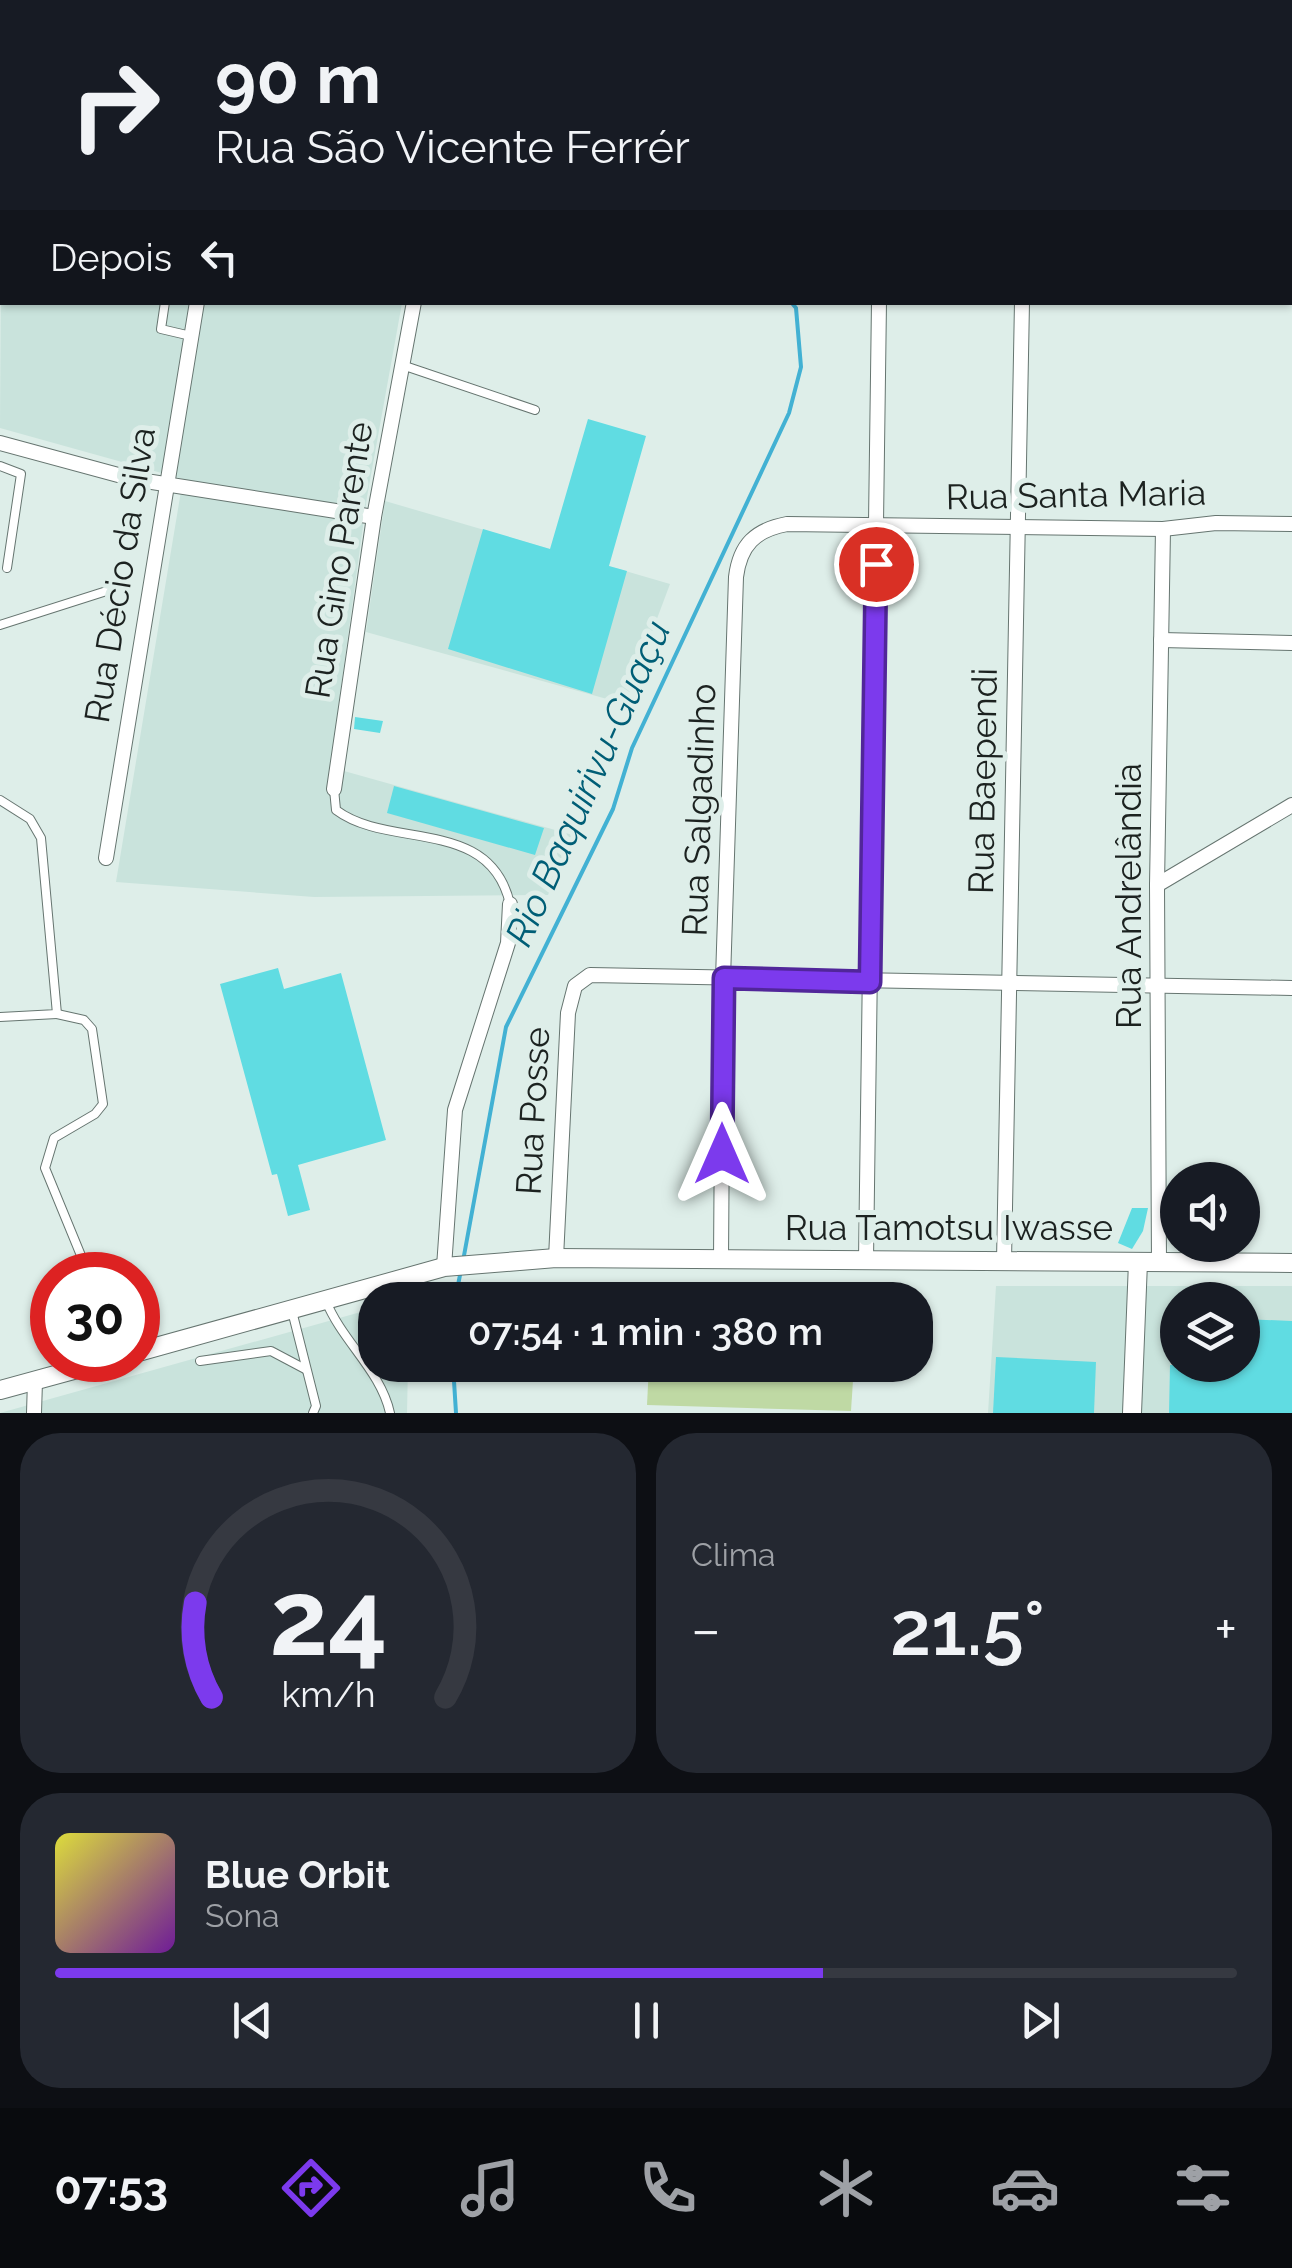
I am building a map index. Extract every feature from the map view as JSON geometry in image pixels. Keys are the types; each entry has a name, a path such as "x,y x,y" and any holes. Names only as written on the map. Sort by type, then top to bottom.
{"street":[{"name":"Rua Décio da Silva","path":"106,858 164,484 197,305"},
{"name":"Rua Gino Parente","path":"334,789 374,517 413,305"},
{"path":"866,1260 879,305"},
{"name":"Rua Baependi","path":"1004,1262 1022,305"},
{"path":"0,443 164,484 374,517"},
{"name":"Rua Santa Maria","path":"800,525 1162,529 1216,522 1292,524"},
{"name":"Rua Salgadinho","path":"721,1260 724,978 738,562 760,532 800,525"},
{"name":"Rua Andrelândia","path":"1159,1262 1157,885 1162,529"},
{"path":"1161,640 1292,643"},
{"path":"1157,885 1292,805"},
{"path":"446,1266 456,1110 508,943 510,904"},
{"name":"Rua Posse","path":"556,1258 568,1012 575,986 590,975 724,978"},
{"path":"724,978 1292,988"},
{"name":"Rua Tamotsu Iwasse","path":"160,1346 446,1266 474,1263 556,1258 1292,1264"},
{"path":"1132,1413 1138,1262"},
{"path":"0,1390 31,1382"},
{"path":"34,1413 35,1382"}],"lane":[{"path":"164,305 160,329 191,336"},
{"path":"402,365 535,410"},
{"path":"0,466 20,474 6,568"},
{"path":"0,625 116,588"},
{"name":"Rua Gino Parente","path":"334,789 336,810 351,820 436,838 466,850 494,868 510,904"},
{"path":"0,800 30,819 41,838 57,1014"},
{"path":"0,1017 57,1014 84,1020 92,1029 103,1104 95,1114 54,1138 45,1168 80,1252"},
{"path":"326,1300 350,1347 379,1383 390,1413"},
{"path":"292,1310 315,1410"},
{"path":"200,1361 271,1351 305,1369"}],"shaded area":[{"path":"1,305 402,305 367,497 338,709 353,712 344,771 573,835 548,895 314,897 116,882 183,479 0,428"},
{"path":"385,501 670,584 625,704 366,632"},
{"path":"996,1286 1160,1286 1160,1382 1260,1382 1260,1286 1292,1286 1292,1413 988,1413"},
{"path":"358,1313 358,1382 408,1382 407,1413 0,1413 111,1382 160,1382 160,1368"}],"green space":[{"path":"648,1382 853,1382 851,1411 647,1405"}],"building":[{"path":"588,419 646,436 609,566 627,571 592,694 448,649 483,529 550,549"},
{"path":"355,717 383,721 380,733 354,729"},
{"path":"394,786 544,828 535,855 387,813"},
{"path":"278,968 284,989 341,973 386,1140 298,1165 310,1210 288,1216 277,1174 272,1175 220,984"},
{"path":"1132,1208 1148,1208 1143,1231 1132,1249 1118,1243"},
{"path":"1260,1320 1292,1321 1292,1413 1169,1413 1170,1382 1260,1382"},
{"path":"996,1357 1096,1362 1094,1413 993,1413"}],"waterway":[{"name":"Rio Baquirivu-Guaçu","path":"463,1261 506,1027 613,809 632,748 789,413 801,367 794,305"},
{"name":"Rio Baquirivu-Guaçu","path":"459,1282 461,1270"},
{"name":"Rio Baquirivu-Guaçu","path":"454,1382 456,1413"}],"route":[{"path":"722,1154 724,978 870,982 876,564"}]}
